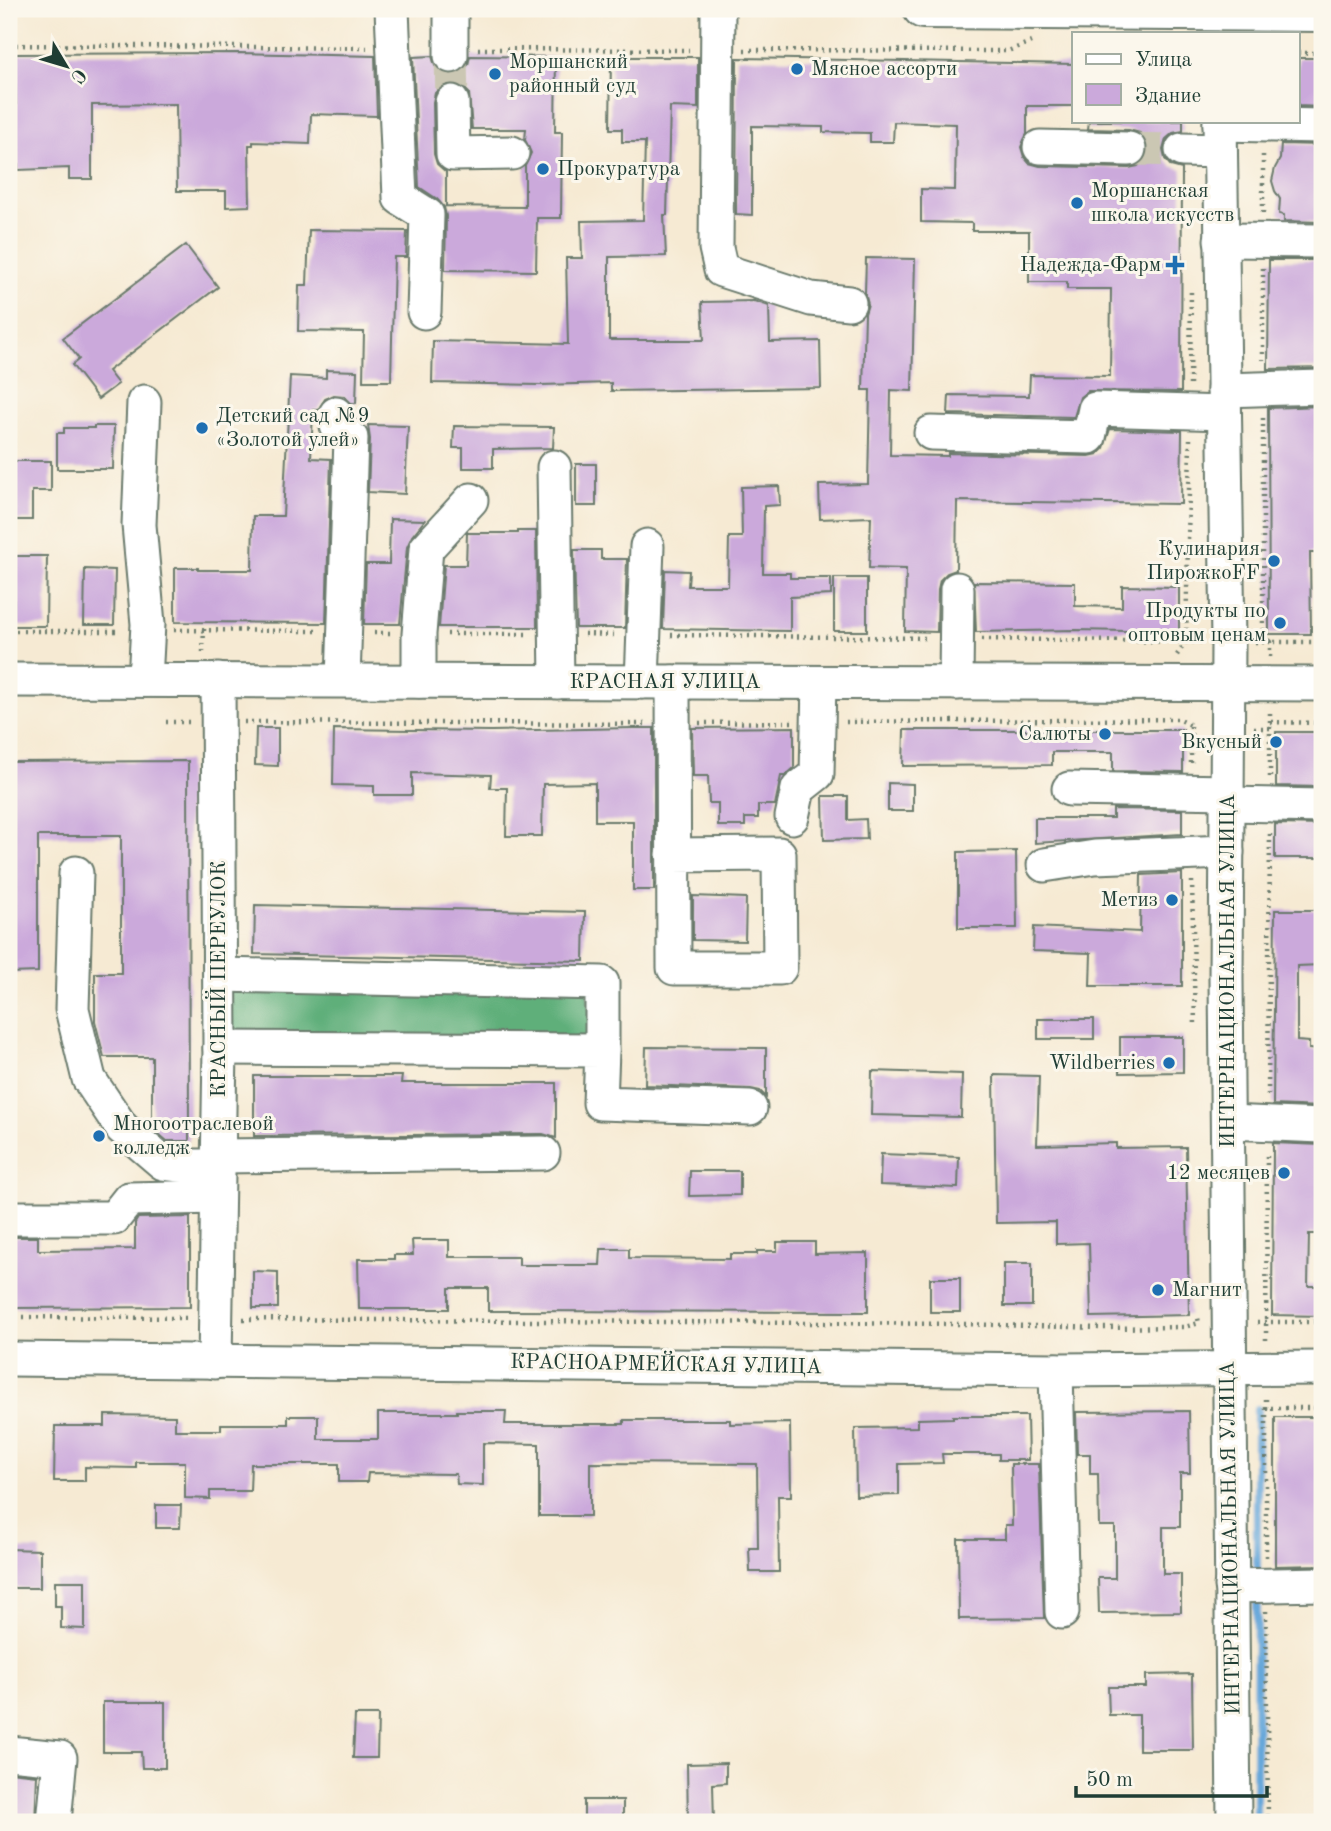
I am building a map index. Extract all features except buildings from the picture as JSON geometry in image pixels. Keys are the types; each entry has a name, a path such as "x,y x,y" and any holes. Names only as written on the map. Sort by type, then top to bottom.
{"main road":[{"path":"923,9 1218,17 1322,12"}],"street":[{"path":"392,9 400,198 426,215 424,312"},
{"path":"451,9 451,52"},
{"path":"718,9 716,248 721,270 811,299 849,303"},
{"path":"452,102 453,154 512,153"},
{"path":"1182,150 1220,132 1322,126"},
{"name":"ИНТЕРНАЦИОНАЛЬНАЯ УЛИЦА","path":"1220,132 1228,684 1226,979 1234,1822"},
{"path":"1040,147 1129,149"},
{"path":"1221,240 1322,241"},
{"path":"931,433 1089,437 1095,409 1224,402 1322,387"},
{"path":"144,402 139,525 146,631 145,680"},
{"path":"336,414 337,426 351,438 343,680"},
{"path":"554,467 557,682"},
{"path":"419,681 419,634 426,549 471,500"},
{"path":"647,546 674,855 674,968 779,968 779,854 674,855"},
{"path":"956,683 957,589"},
{"name":"КРАСНАЯ УЛИЦА","path":"9,680 1322,684"},
{"name":"КРАСНЫЙ ПЕРЕУЛОК","path":"215,1362 220,1048 218,680"},
{"path":"792,817 798,789 817,774 819,683"},
{"path":"1069,789 1191,791 1227,798 1322,806"},
{"path":"1044,865 1095,857 1227,852"},
{"path":"76,873 72,1009 89,1079 122,1128 163,1163 218,1173"},
{"path":"220,975 602,983 600,1103 750,1108"},
{"path":"220,1048 602,1050"},
{"path":"1228,1122 1322,1126"},
{"path":"9,1218 114,1218 130,1199 218,1173 543,1153"},
{"name":"КРАСНОАРМЕЙСКАЯ УЛИЦА","path":"9,1359 1056,1370 1322,1368"},
{"path":"1056,1370 1062,1612"},
{"path":"1231,1586 1322,1584"},
{"path":"9,1753 60,1758 54,1822"}],"path":[{"path":"451,52 1008,51 1034,42"},
{"path":"9,45 393,49"},
{"path":"1300,53 1322,53"},
{"path":"1263,147 1263,371"},
{"path":"1263,413 1263,635 1270,642 1322,642"},
{"path":"9,631 204,629 325,632"},
{"path":"365,633 621,635"},
{"path":"660,635 930,638"},
{"path":"971,639 1186,642"},
{"path":"1270,779 1270,722 1322,723"},
{"path":"1191,726 1191,791"},
{"path":"1270,818 1266,1321 1322,1322"},
{"path":"1191,852 1195,1038"},
{"path":"9,1317 1185,1327 1199,1323 1198,1309"},
{"path":"1268,1822 1266,1408 1322,1408"}],"green space":[{"path":"586,982 594,1040 333,1043 205,1029 202,1006 216,983"}],"waterway":[{"path":"1257,1409 1257,1578"},
{"path":"1256,1822 1257,1594"}],"tunnel":[{"path":"451,56 452,102"},
{"path":"1129,149 1182,150"}],"place":[{"name":"Мясное ассорти","path":"797,69"},
{"name":"Моршанский районный суд","path":"495,74"},
{"name":"Прокуратура","path":"543,169"},
{"name":"Моршанская школа искусств","path":"1077,203"},
{"name":"Надежда-Фарм","path":"1175,265"},
{"name":"Детский сад №9 «Золотой улей»","path":"202,428"},
{"name":"Кулинария ПирожкоFF","path":"1274,561"},
{"name":"Продукты по оптовым ценам","path":"1280,623"},
{"name":"Салюты","path":"1105,734"},
{"name":"Вкусный","path":"1276,742"},
{"name":"Метиз","path":"1172,900"},
{"name":"Wildberries","path":"1169,1063"},
{"name":"Многоотраслевой колледж","path":"99,1136"},
{"name":"12 месяцев","path":"1284,1173"},
{"name":"Магнит","path":"1158,1290"}]}
